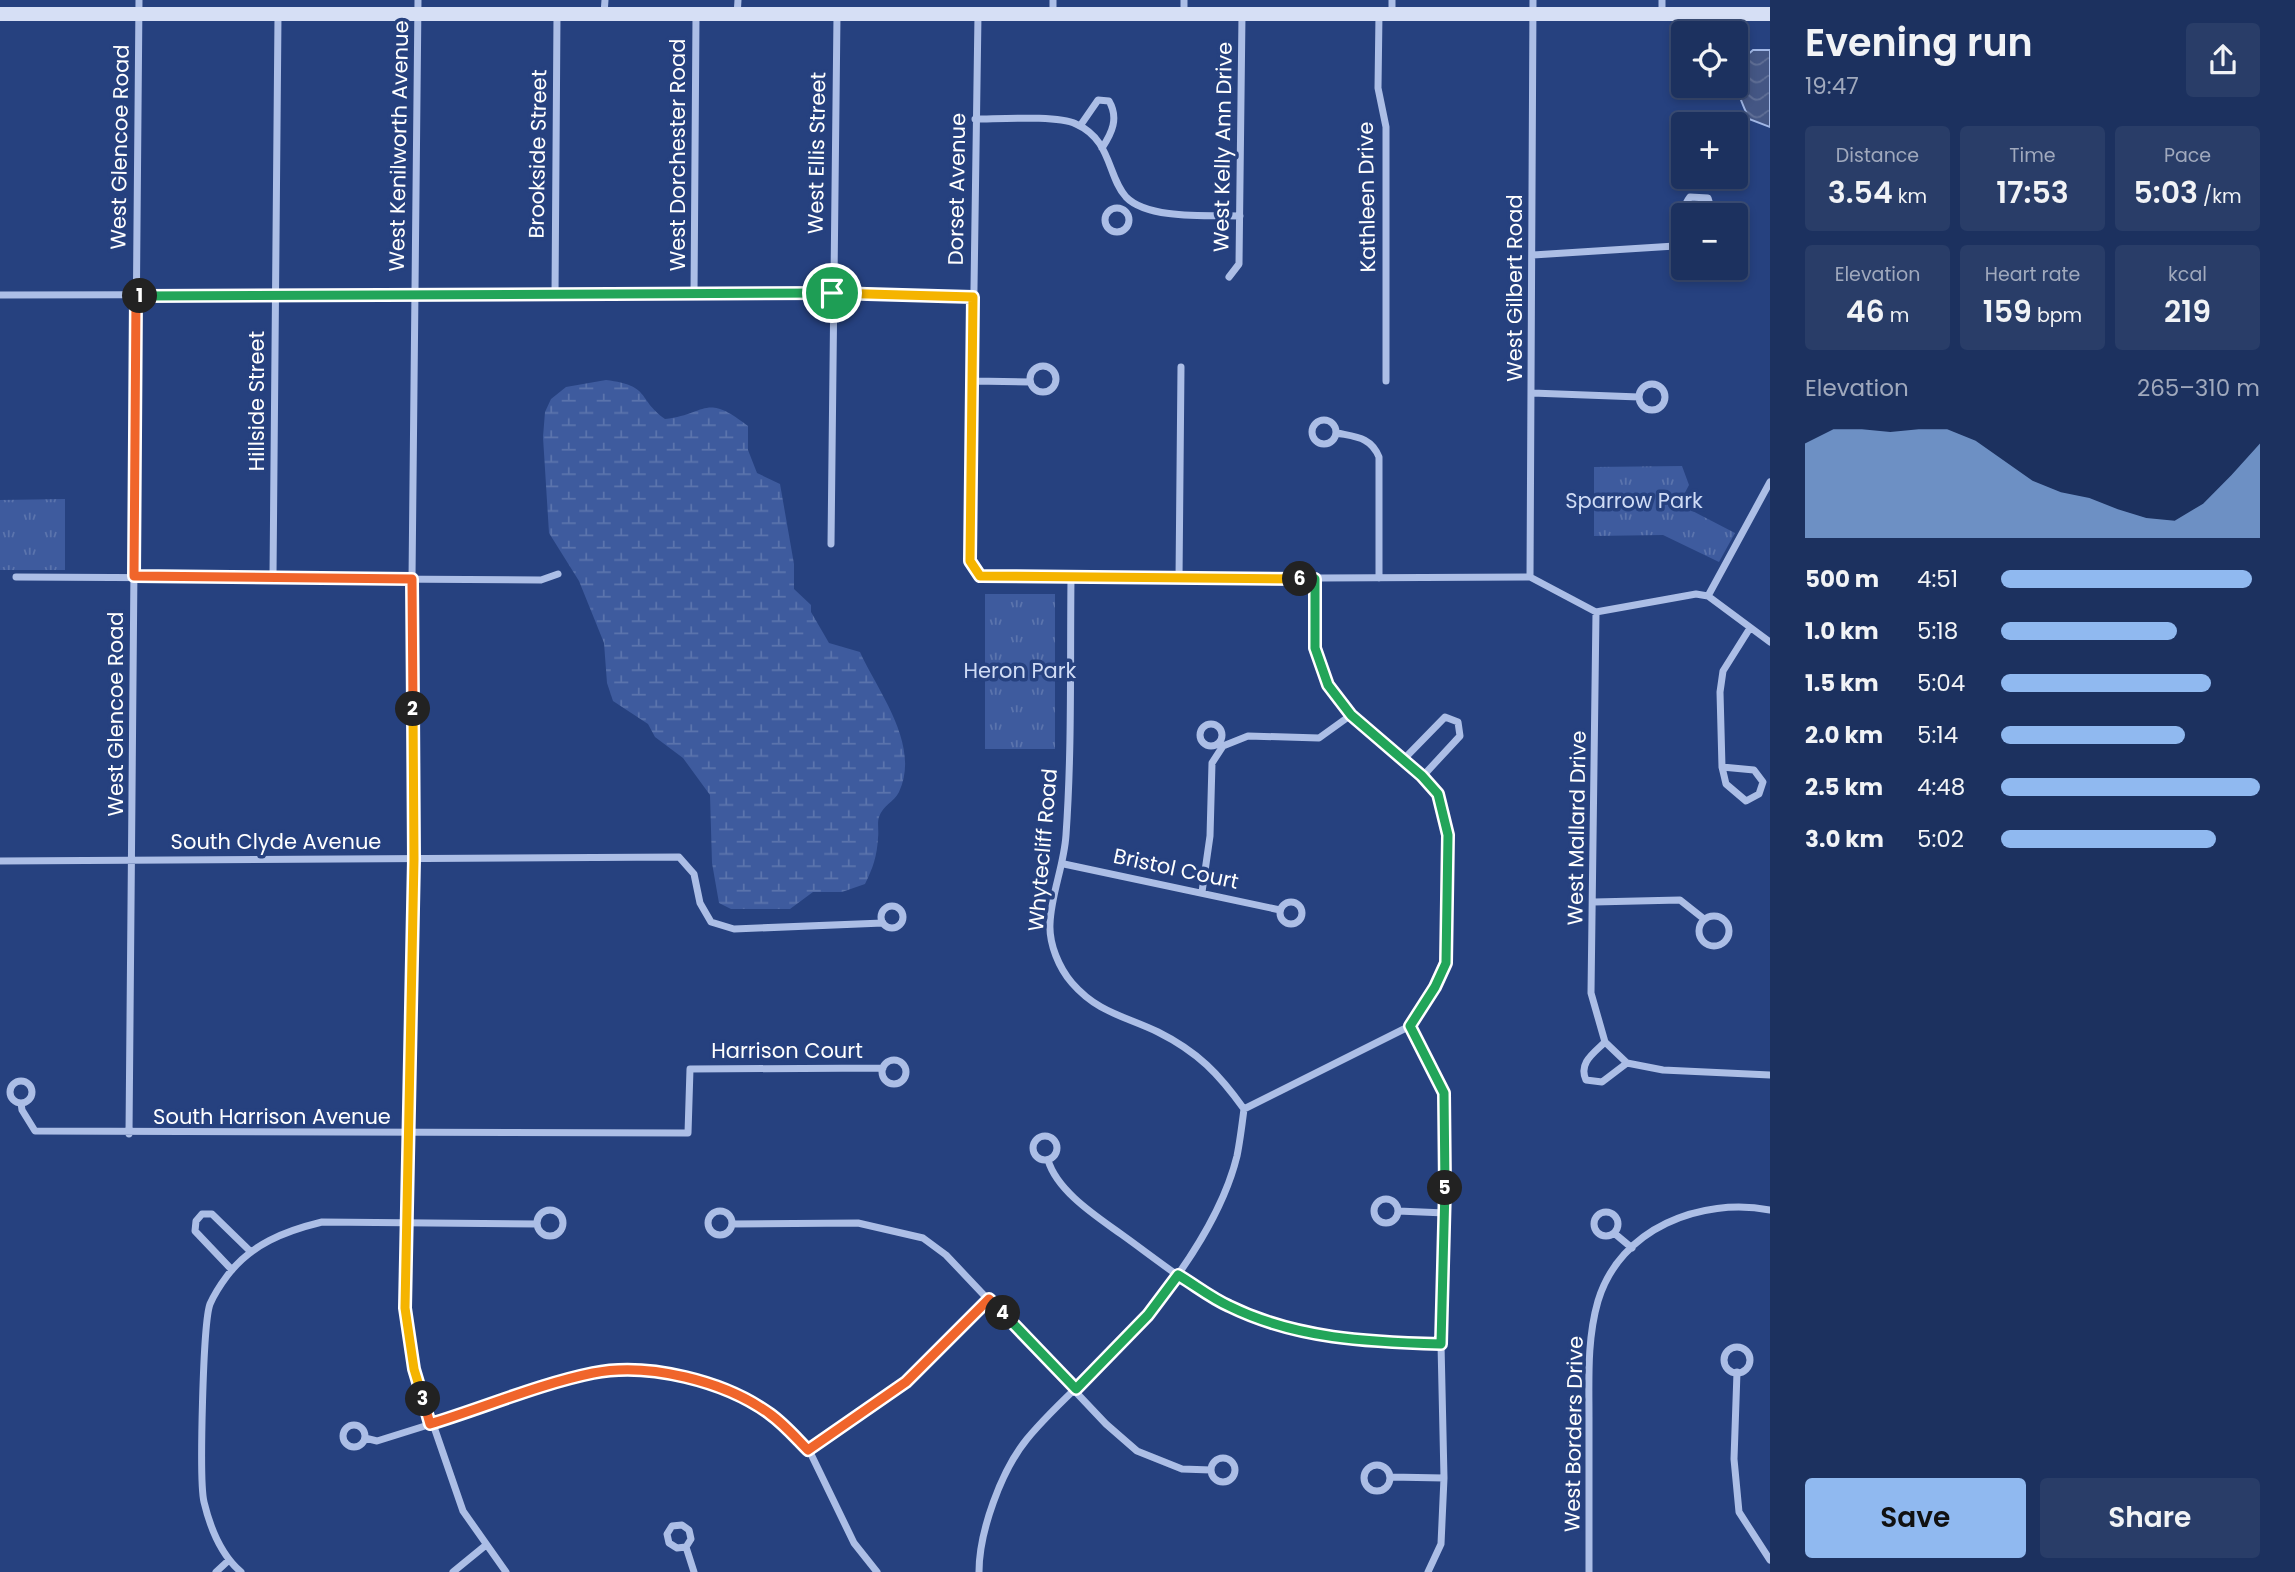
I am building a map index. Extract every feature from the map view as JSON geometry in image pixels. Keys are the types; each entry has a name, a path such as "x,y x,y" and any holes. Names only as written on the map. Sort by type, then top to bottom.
{"main road":[{"path":"0,14 139,7 278,16 418,7 557,14 605,7 696,16 737,16 978,15 1053,7 1184,7 1242,15 1387,9 1662,7 1770,14"}],"street":[{"path":"737,16 738,0"},
{"name":"West Glencoe Road","path":"129,1134 139,7"},
{"name":"West Kenilworth Avenue","path":"418,7 412,579 414,859 405,1308 414,1369 430,1424 463,1511 506,1572"},
{"name":"West Gilbert Road","path":"1530,577 1534,7"},
{"name":"Kathleen Drive","path":"1386,381 1386,128 1378,88 1387,9"},
{"name":"Brookside Street","path":"555,295 557,14"},
{"name":"West Ellis Street","path":"831,544 837,15"},
{"name":"Dorset Avenue","path":"978,15 970,561 976,573 986,578 1071,579"},
{"name":"West Kelly Ann Drive","path":"1229,277 1239,264 1242,15"},
{"name":"Hillside Street","path":"273,576 278,16"},
{"name":"West Dorchester Road","path":"694,295 696,16"},
{"path":"1080,126 1098,100 1109,101 1114,108 1114,123 1102,148"},
{"path":"975,119 1051,120 1080,126 1094,135 1126,197 1146,209 1181,215 1240,216"},
{"path":"1686,203 1690,197 1707,198 1709,203"},
{"path":"1125,211 1133,201"},
{"path":"1533,255 1671,246"},
{"path":"0,295 832,293 973,297"},
{"path":"1179,579 1181,367"},
{"path":"974,381 1030,382"},
{"path":"1532,393 1639,397"},
{"path":"1337,433 1366,439 1375,447 1379,457 1379,578"},
{"path":"1708,596 1770,482"},
{"path":"16,577 273,576 541,580 558,574"},
{"path":"1071,579 1530,577 1596,612 1696,594 1708,596 1770,642"},
{"name":"Whytecliff Road","path":"1071,579 1068,800 1064,864 1053,901 1050,926 1054,952 1070,981 1096,1007 1188,1048 1220,1074 1244,1109"},
{"path":"979,1572 979,1547 998,1492 1026,1441 1148,1315 1178,1275 1217,1210 1237,1158 1244,1109 1410,1026 1435,987 1446,963 1448,835 1438,794 1422,776 1351,715 1328,685 1315,648 1315,579"},
{"name":"West Mallard Drive","path":"1596,612 1591,993 1605,1042"},
{"path":"1722,767 1754,770 1763,782 1759,794 1746,801 1726,784 1722,767 1720,692 1723,671 1750,628"},
{"path":"1202,892 1210,836 1212,764 1221,744 1248,736 1319,738 1351,715"},
{"path":"1403,760 1445,717 1458,722 1460,736 1422,776"},
{"name":"South Clyde Avenue","path":"0,861 679,857 695,874 700,902 711,922 734,929 883,923"},
{"name":"Bristol Court","path":"1064,864 1280,910"},
{"path":"1594,902 1681,900 1704,919"},
{"path":"1715,915 1726,921 1729,932 1724,943 1712,946 1702,940 1698,929 1704,919 1715,915"},
{"path":"1410,1026 1444,1093 1445,1213 1441,1344 1444,1478 1441,1544 1428,1572"},
{"path":"1627,1063 1602,1082 1586,1080 1582,1073 1584,1063 1605,1042 1627,1063 1663,1070 1770,1075"},
{"name":"Harrison Court","path":"690,1069 883,1068"},
{"name":"South Harrison Avenue","path":"21,1103 22,1110 35,1131 129,1134 688,1133 690,1069"},
{"path":"1048,1160 1052,1174 1098,1218 1178,1275 1228,1306 1277,1325 1351,1341 1441,1344"},
{"name":"West Borders Drive","path":"1589,1572 1589,1346 1598,1300 1614,1268 1632,1248 1662,1223 1703,1208 1751,1207 1770,1210"},
{"path":"1398,1211 1445,1213"},
{"path":"232,1270 195,1231 202,1214 212,1214 251,1252"},
{"path":"241,1572 229,1560 218,1541 203,1500 205,1339 210,1305 232,1270 251,1252 288,1231 322,1222 537,1224"},
{"path":"732,1224 858,1223 899,1230 923,1238 946,1255 1076,1389 1106,1424 1137,1451 1182,1469 1210,1469"},
{"path":"1615,1233 1632,1248"},
{"path":"808,1450 906,1382 989,1299"},
{"path":"365,1438 377,1441 594,1373 653,1372 706,1381 739,1395 771,1415 808,1450 854,1543 874,1571"},
{"path":"1737,1372 1734,1459 1739,1513 1770,1560"},
{"path":"1390,1477 1444,1478"},
{"path":"453,1572 486,1545"},
{"path":"686,1547 694,1572"},
{"path":"216,1572 229,1560"}],"green space":[{"path":"606,380 637,389 665,419 706,408 723,410 734,416 748,426 748,450 757,473 780,484 794,564 794,589 811,605 811,612 829,643 860,652 894,719 905,756 899,792 879,817 876,856 865,884 842,892 813,892 790,909 731,909 719,903 712,863 710,795 683,758 655,737 648,724 613,701 607,683 604,643 579,581 549,533 543,437 545,412 551,399 566,387"},
{"name":"Sparrow Park","path":"1682,466 1689,485 1679,504 1735,533 1719,562 1663,535 1594,536 1594,467"},
{"path":"65,499 65,570 0,570 0,500"},
{"name":"Heron Park","path":"985,594 1055,594 1055,749 985,749"}],"water":[{"path":"1753,50 1770,50 1770,127 1749,119 1740,98 1748,98 1748,55"}],"route":[{"path":"832,293 973,297 970,561 980,576 1071,579 1315,579 1315,648 1328,685 1351,715 1422,776 1438,794 1448,835 1446,963 1435,987 1410,1026 1444,1093 1445,1213 1441,1344 1351,1341 1277,1325 1228,1306 1178,1275 1148,1315 1076,1389 989,1299 906,1382 808,1450 771,1415 739,1395 706,1381 653,1372 594,1373 430,1424 414,1369 405,1308 414,859 412,579 134,576 136,296 832,293"}]}
